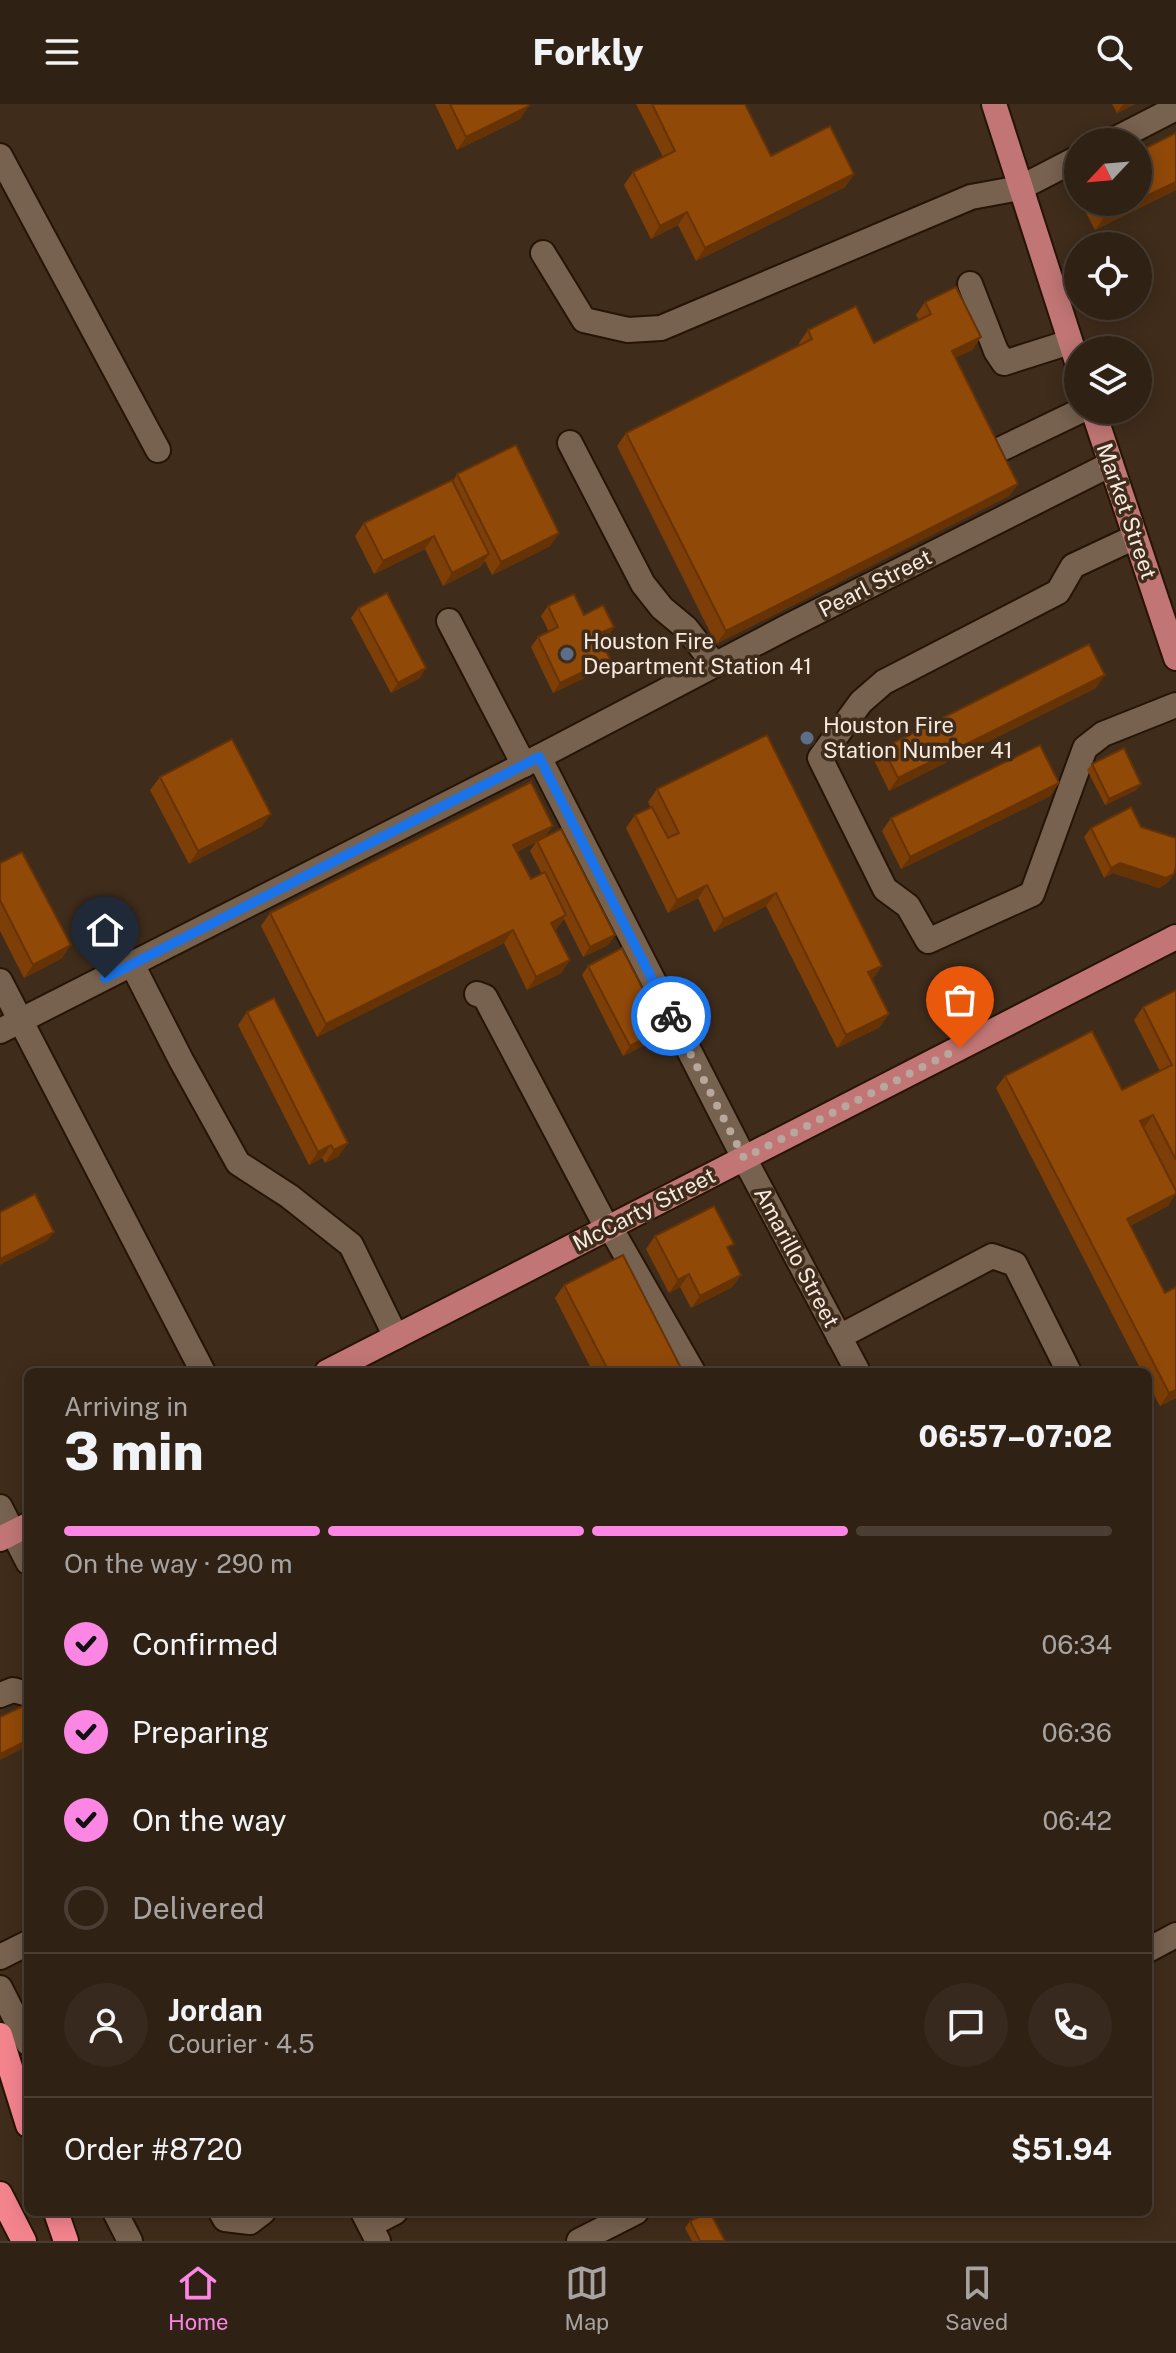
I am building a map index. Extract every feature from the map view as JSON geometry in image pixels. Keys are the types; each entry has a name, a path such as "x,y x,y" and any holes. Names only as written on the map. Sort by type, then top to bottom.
{"highway":[{"path":"0,2035 24,2112"},
{"path":"0,2194 24,2241"},
{"path":"57,2216 66,2241"}],"main road":[{"path":"994,104 1068,336"},
{"name":"Market Street","path":"1098,424 1176,658"},
{"name":"McCarty Street","path":"335,1368 1176,937"}],"street":[{"path":"1137,128 1176,108"},
{"path":"0,156 158,450"},
{"path":"543,253 584,320 628,330 661,328 971,197 1020,188 1064,165"},
{"path":"970,284 996,351 1004,363 1064,354"},
{"path":"1001,449 1064,419"},
{"path":"570,443 643,584 662,608 703,646 715,665"},
{"name":"Pearl Street","path":"11,1026 1111,464"},
{"path":"1135,537 1073,566 1058,592 884,682 861,702 820,758 885,889 908,906 928,941 1032,894 1085,748 1103,734 1176,705"},
{"name":"Amarillo Street","path":"449,621 531,761 856,1368"},
{"path":"132,964 238,1163 289,1196 351,1245 396,1337"},
{"path":"0,981 11,1026 201,1368"},
{"path":"477,994 485,997 608,1228 691,1368"},
{"path":"839,1337 992,1256 1015,1264 1067,1368"},
{"path":"0,1507 24,1553"},
{"path":"0,1695 13,1690 24,1693"},
{"path":"1152,1948 1176,1935"},
{"path":"0,1957 24,1945"},
{"path":"0,1988 24,2035"},
{"path":"117,2216 130,2241"},
{"path":"223,2216 225,2219 250,2222 258,2216"},
{"path":"370,2226 388,2216"},
{"path":"579,2241 628,2216"}],"building":[{"path":"450,104 528,104 529,106 466,137"},
{"path":"652,104 745,104 771,156 830,126 854,174 705,248 687,212 660,226 633,172 675,151"},
{"path":"1176,133 1176,182 1152,193 1152,145"},
{"path":"956,287 981,337 952,351 1018,484 726,631 626,433 812,339 808,330 856,306 874,343 931,314 925,302"},
{"path":"516,445 559,533 501,562 457,474"},
{"path":"452,480 489,554 452,573 434,536 383,561 364,523"},
{"path":"387,593 426,668 398,683 358,608"},
{"path":"574,594 584,615 603,605 614,627 598,634 610,659 560,683 538,637 558,627 548,606"},
{"path":"1089,644 1105,675 898,778 883,748"},
{"path":"767,735 882,966 868,972 889,1014 846,1035 776,893 724,919 707,885 677,900 635,815 652,807 668,838 679,833 657,789"},
{"path":"232,739 271,814 198,851 160,777"},
{"path":"1040,745 1059,783 910,857 891,818"},
{"path":"1124,748 1141,784 1109,799 1092,764"},
{"path":"531,782 553,826 513,845 531,879 545,872 566,915 551,923 570,960 536,977 513,930 326,1024 270,913"},
{"path":"1131,807 1141,827 1176,838 1174,874 1166,878 1120,863 1111,868 1091,828"},
{"path":"561,829 615,935 590,947 537,841"},
{"path":"22,852 71,945 33,965 0,900 0,863"},
{"path":"622,948 663,1029 630,1046 588,966"},
{"path":"1176,990 1176,1160 1153,1115 1140,1121 1176,1194 1127,1219 1165,1293 1176,1287 1176,1390 1169,1393 1005,1076 1092,1031 1122,1090 1172,1065 1143,1007"},
{"path":"274,998 348,1143 334,1150 331,1145 318,1152 247,1012"},
{"path":"35,1194 54,1232 0,1259 0,1212"},
{"path":"714,1206 734,1244 727,1247 741,1275 700,1296 689,1274 678,1280 655,1236"},
{"path":"623,1255 681,1368 607,1368 564,1285"},
{"path":"24,1708 24,1742 0,1754 0,1717"},
{"path":"700,2216 712,2216 725,2241 700,2241 690,2221"}],"way so far":[{"path":"671,1016 744,1158 960,1048"}],"place":[{"name":"Houston Fire Department Station 41","path":"567,654"},
{"name":"Houston Fire Station Number 41","path":"807,738"}],"route":[{"path":"105,978 539,757 671,1016"}]}
